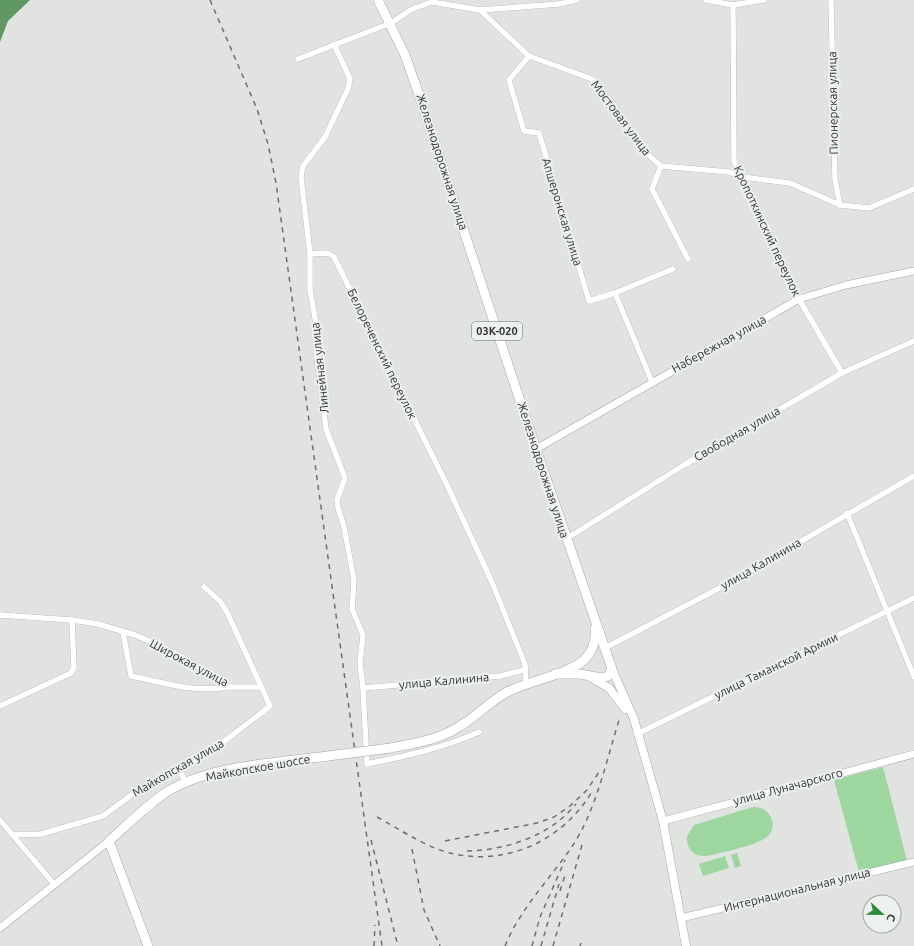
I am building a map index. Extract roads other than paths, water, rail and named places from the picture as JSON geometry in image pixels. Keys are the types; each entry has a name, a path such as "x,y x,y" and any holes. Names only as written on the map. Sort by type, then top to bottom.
{"main road":[{"name":"Железнодорожная улица","path":"378,0 391,23 418,92 593,619 634,719 663,821 686,946"},
{"path":"572,668 585,659 592,648 596,636 593,619"},
{"path":"526,684 554,674 583,664 599,653 604,655 611,666 609,675 605,678 586,675 554,674"},
{"path":"586,675 604,684 612,691 622,705 637,733"},
{"name":"Майкопское шоссе","path":"109,841 164,794 186,783 203,777 238,769 424,742 449,733 506,693 526,684"},
{"path":"109,841 148,946"}],"street":[{"path":"298,59 391,23 412,9 432,2 441,1 480,10 559,4 577,0"},
{"path":"706,0 733,5 764,0"},
{"name":"Пионерская улица","path":"831,0 835,180 840,205"},
{"name":"Кропоткинский переулок","path":"733,5 734,161 799,299 842,373"},
{"name":"Мостовая улица","path":"480,10 529,56 592,78 613,104 643,150 662,166 729,172 742,177 790,183 840,205 869,208 914,189"},
{"path":"310,254 301,176 303,166 325,137 344,100 350,79 334,44"},
{"name":"Апшеронская улица","path":"529,56 509,80 524,131 539,132 589,301 615,293 673,269"},
{"name":"Мостовая улица","path":"662,166 652,189 688,259"},
{"name":"Белореченский переулок","path":"310,254 328,253 334,257 454,498 491,580 525,664 524,670 526,684"},
{"name":"Линейная улица","path":"310,254 310,289 317,330 316,350 326,429 345,478 337,500 344,527 354,580 352,609 364,635 360,662 363,688 367,764 421,753 457,742 479,732"},
{"name":"Набережная улица","path":"536,449 799,299 846,285 914,271"},
{"path":"615,293 652,382"},
{"name":"Свободная улица","path":"566,539 684,465 842,373 914,342"},
{"name":"улица Калинина","path":"605,648 729,583 914,476"},
{"path":"848,514 914,677"},
{"path":"204,587 220,601 228,614 261,687"},
{"name":"улица Таманской Армии","path":"637,733 765,673 914,598"},
{"name":"Широкая улица","path":"0,615 72,620 98,624 154,644 184,658 229,687 261,687"},
{"path":"0,706 71,673 74,667 72,620"},
{"path":"123,632 131,676 188,689 212,690 229,687"},
{"name":"улица Калинина","path":"363,688 500,676 524,670"},
{"name":"Майкопская улица","path":"12,834 40,834 103,816 145,785 212,751 270,706 261,687"},
{"name":"улица Луначарского","path":"663,821 914,754"},
{"path":"179,769 186,783"},
{"path":"0,820 54,884"},
{"name":"Майкопское шоссе","path":"0,928 109,841"},
{"name":"Интернациональная улица","path":"681,920 914,862"},
{"name":"Интернациональная улица","path":"681,920 914,866"}],"railway":[{"path":"210,0 257,109 268,144 276,183 382,946"},
{"path":"505,946 511,932 535,895 580,834 594,802 620,717"},
{"path":"445,841 537,823 554,817 570,806 587,790 599,772"},
{"path":"403,832 432,847 450,853 471,856 492,856 513,852 532,846 550,836 581,808 593,790"},
{"path":"467,851 497,848 541,833 554,825 576,804"},
{"path":"377,817 407,834"},
{"path":"371,840 398,946"},
{"path":"553,946 582,845"},
{"path":"412,849 424,910 440,946"},
{"path":"532,946 540,917 565,860"},
{"path":"560,891 566,872"},
{"path":"541,946 559,884"},
{"path":"374,946 375,925"}]}
